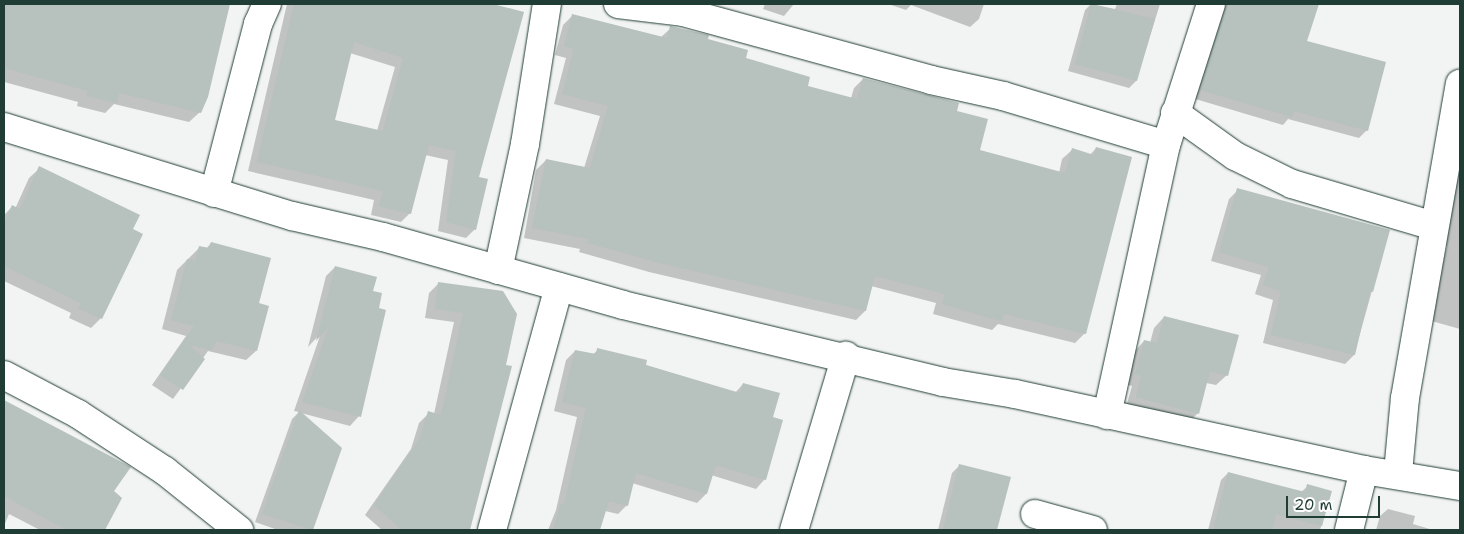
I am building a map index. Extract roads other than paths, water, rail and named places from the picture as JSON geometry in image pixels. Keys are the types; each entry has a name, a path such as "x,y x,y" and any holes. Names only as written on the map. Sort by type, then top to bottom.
{"street":[{"path":"214,194 258,24 267,4"},
{"path":"498,270 525,144 547,4"},
{"path":"618,4 692,14 930,80 1003,96 1166,145"},
{"path":"1107,415 1166,145 1210,4"},
{"path":"1398,474 1405,398 1460,84"},
{"path":"1175,113 1236,156 1292,184 1434,226"},
{"path":"4,127 214,194 559,287 846,356 943,382 1014,394 1364,470 1398,474 1460,486"},
{"path":"492,530 559,287"},
{"path":"794,530 846,356"},
{"path":"4,375 78,414 157,466 239,530"},
{"path":"1349,530 1364,470"},
{"path":"1035,514 1093,530"}]}
